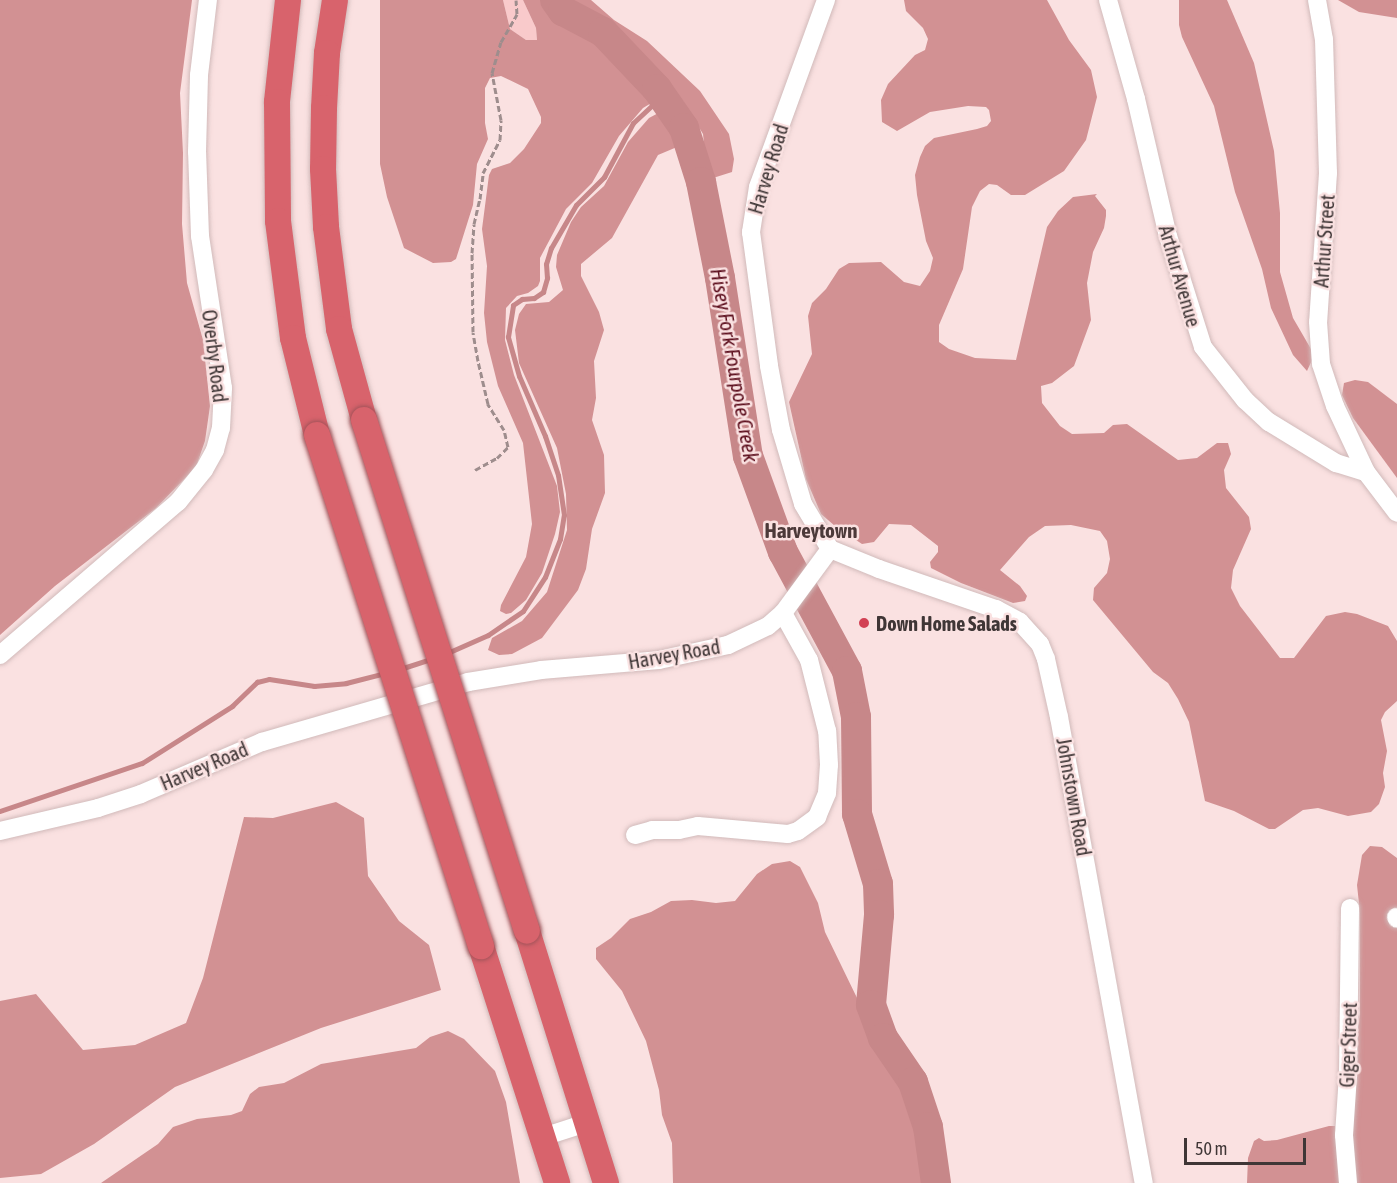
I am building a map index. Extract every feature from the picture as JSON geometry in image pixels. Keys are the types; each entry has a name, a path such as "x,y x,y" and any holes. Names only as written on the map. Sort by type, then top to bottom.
{"highway":[{"path":"288,0 277,102 278,221 293,338 317,435 557,1183"},
{"path":"335,0 327,52 323,169 326,227 339,329 364,420 606,1183"}],"street":[{"name":"Overby Road","path":"0,655 178,502 204,470 215,450 221,428 223,388 200,236 196,152 199,75 208,0"},
{"name":"Harvey Road","path":"0,831 109,805 141,794 262,742 393,702 500,675 696,654 748,637 787,608 830,549 803,504 781,430 769,366 751,232 758,187 826,0"},
{"name":"Arthur Avenue","path":"1108,0 1136,99 1168,236 1203,347 1245,400 1269,422 1336,463 1366,472"},
{"name":"Arthur Street","path":"1317,0 1324,39 1328,173 1318,344 1326,384 1366,472 1397,513"},
{"name":"Johnstown Road","path":"830,549 879,569 996,609 1020,622 1040,644 1049,670 1059,717 1144,1183"},
{"path":"635,835 652,830 679,830 698,826 788,834 798,831 818,817 824,805 829,780 825,720 809,660 787,608"},
{"name":"Giger Street","path":"1348,1183 1344,1146 1348,1074 1350,908"},
{"path":"543,1137 586,1123"}],"path":[{"path":"475,470 497,458 508,447 504,430 488,404 478,362 473,332 472,253 474,224 480,200 483,172 500,140 501,120 492,73 501,42 517,14 516,0"}],"shaded area":[{"path":"0,0 192,0 180,93 183,153 182,224 187,283 203,340 210,406 205,441 197,464 189,474 156,508 55,586 0,635"},
{"path":"380,0 503,0 510,29 526,40 537,40 536,28 523,0 546,0 554,11 578,30 632,62 648,86 653,102 643,108 619,136 592,183 566,209 540,258 538,286 528,293 517,296 506,308 505,340 514,375 557,486 560,512 542,573 526,600 511,613 506,614 500,611 501,605 526,557 532,524 523,443 498,386 487,342 484,313 487,266 482,229 489,175 492,169 510,163 524,149 541,123 541,117 528,89 501,76 490,78 485,88 485,123 488,139 477,164 473,205 456,259 451,262 433,263 404,248 387,197 380,164"},
{"path":"503,0 523,0 536,28 537,40 526,40 510,29"},
{"path":"573,0 591,0 614,20 647,41 700,91 729,134 734,159 732,172 713,178 706,162 703,134 683,101 616,29 594,18"},
{"path":"904,0 1047,0 1069,40 1091,70 1097,97 1086,140 1064,171 1025,195 1011,195 997,185 989,184 980,191 972,207 963,269 939,325 939,342 949,349 975,358 1016,360 1047,227 1058,211 1073,197 1097,194 1095,196 1106,210 1106,216 1104,228 1093,252 1087,283 1091,320 1074,366 1052,383 1041,386 1042,403 1060,426 1072,434 1104,433 1113,425 1127,424 1178,460 1197,458 1217,443 1228,443 1231,454 1224,470 1226,488 1249,517 1251,529 1233,570 1231,588 1240,606 1280,658 1294,658 1326,616 1345,612 1357,614 1388,626 1397,641 1397,701 1385,712 1381,720 1387,751 1383,773 1385,787 1379,804 1371,812 1348,816 1318,808 1303,810 1275,829 1269,829 1234,811 1205,801 1189,722 1178,699 1168,683 1153,672 1093,600 1094,588 1107,573 1110,559 1107,541 1100,531 1071,525 1045,526 1029,537 1000,570 1020,586 1027,596 1025,601 1013,603 961,583 931,568 930,562 938,552 938,546 911,525 889,524 874,542 862,544 821,514 806,479 789,402 812,354 808,316 812,303 826,289 839,269 849,263 881,262 904,282 920,286 930,271 933,258 926,241 917,195 915,175 920,157 925,146 934,138 977,129 987,126 991,121 989,110 986,107 968,106 930,112 897,131 882,122 881,100 888,84 915,55 925,50 928,39 923,28 906,11"},
{"path":"1179,0 1227,0 1254,63 1274,151 1280,213 1280,272 1293,318 1311,349 1312,360 1307,371 1293,355 1271,308 1262,269 1235,192 1214,106 1182,37 1179,25"},
{"path":"1338,0 1397,0 1397,18 1359,12"},
{"path":"664,110 678,129 677,147 658,155 612,238 581,264 581,276 599,312 604,330 594,361 596,398 592,420 604,455 605,493 592,529 586,569 578,590 542,638 512,654 499,655 488,650 492,638 522,621 547,592 567,530 566,494 557,448 519,363 515,330 519,314 526,304 549,302 563,290 556,267 557,255 571,222 581,207 604,186 628,142 649,118"},
{"path":"1355,380 1368,382 1397,404 1397,478 1353,418 1342,395 1344,383"},
{"path":"336,802 364,818 368,876 399,921 429,945 441,990 321,1028 175,1087 94,1144 41,1174 0,1178 0,1001 36,994 83,1050 135,1045 186,1023 203,978 244,817 273,818"},
{"path":"1370,846 1382,847 1397,858 1397,1183 1356,1183 1351,1132 1355,1052 1360,1014 1360,913 1357,885 1362,855"},
{"path":"790,861 800,867 818,903 825,932 858,1000 865,1026 895,1067 922,1125 928,1183 673,1183 672,1143 662,1115 659,1090 646,1041 622,991 596,959 596,948 611,938 630,919 651,912 671,901 692,900 716,903 735,901 757,874 772,864"},
{"path":"448,1031 464,1039 495,1071 506,1102 520,1183 101,1183 158,1144 173,1127 197,1119 231,1115 242,1111 250,1094 259,1087 284,1083 321,1064 416,1048 430,1037"},
{"path":"1335,1126 1337,1132 1340,1183 1247,1183 1248,1158 1254,1141 1259,1138 1264,1141 1277,1140"}],"waterway":[{"name":"Hisey Fork Fourpole Creek","path":"555,0 563,11 603,32 657,89 684,128 701,182 720,278 748,456 783,552 847,671 856,717 857,814 878,884 879,915 871,1005 883,1038 913,1082 928,1127 936,1183"},
{"path":"445,654 488,635 523,611 545,577 560,539 564,515 558,475 545,436 519,376 508,337 513,305 522,299 534,298 543,292 547,278 546,264 551,248 576,205 604,177 633,123 662,96"},
{"path":"400,669 434,658"},
{"path":"0,811 142,763 232,706 257,682 269,679 314,686 346,683 385,673"}],"place":[{"name":"Down Home Salads","path":"864,623"}],"district":[{"name":"Harveytown","path":"811,530"}]}
